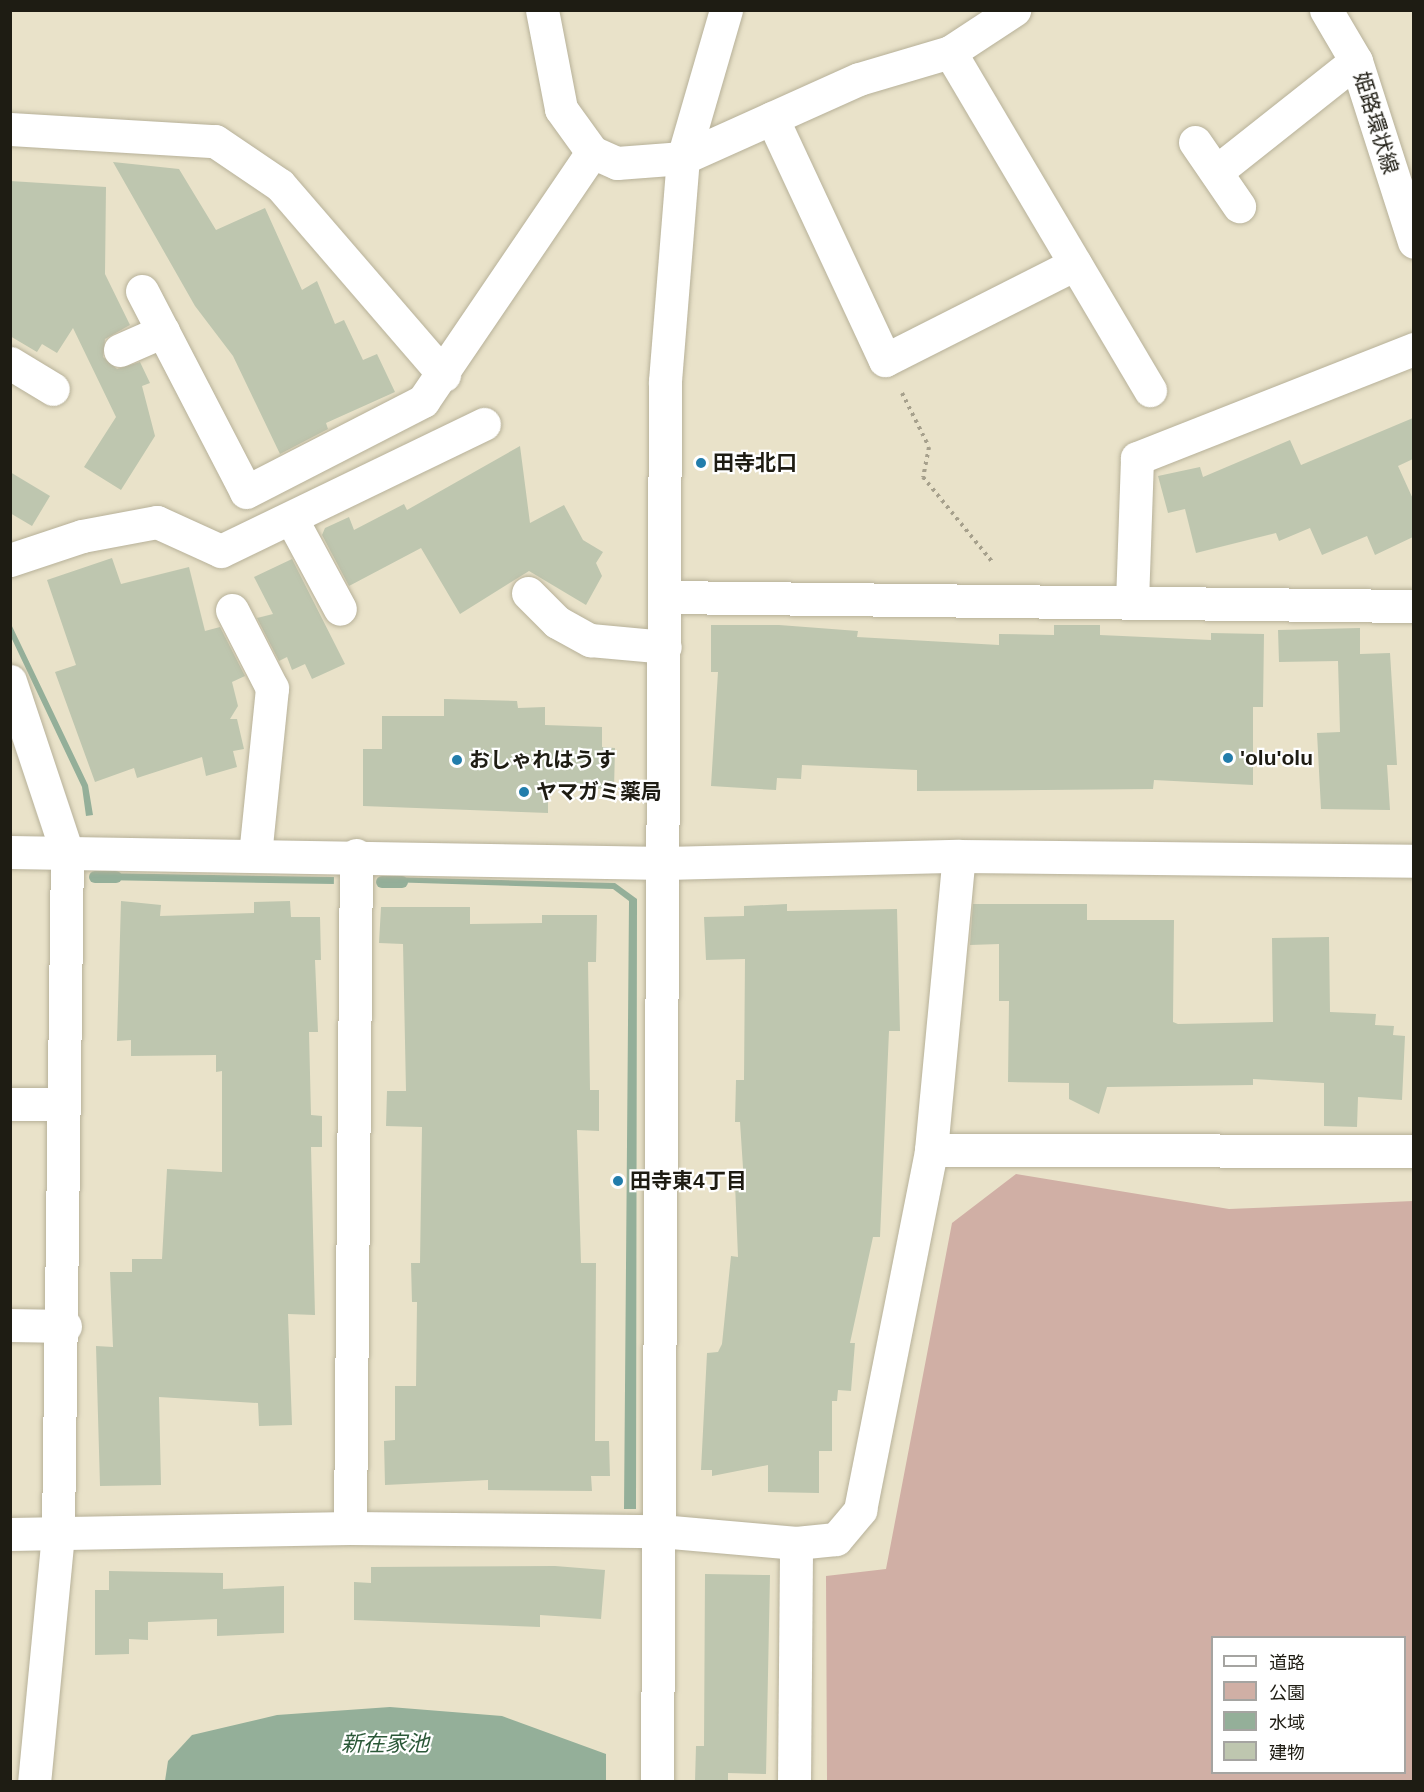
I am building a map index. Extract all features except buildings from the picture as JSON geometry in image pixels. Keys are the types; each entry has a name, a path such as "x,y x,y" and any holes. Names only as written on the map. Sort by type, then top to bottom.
{"street":[{"path":"542,10 561,109 592,152 617,163 683,158 859,79 950,52 1014,10"},
{"path":"657,1782 665,863 664,381 683,158 726,10"},
{"name":"姫路環状線","path":"1326,10 1356,62 1413,242"},
{"path":"950,52 1150,390"},
{"path":"1217,171 1356,62"},
{"path":"772,118 885,360 1075,264"},
{"path":"10,129 215,141 280,184 444,375"},
{"path":"1195,142 1239,206"},
{"path":"142,291 246,492 423,401 444,375 592,152"},
{"path":"120,350 163,331"},
{"path":"1132,602 1137,458 1413,349"},
{"path":"14,373 53,389"},
{"path":"10,560 82,536 158,522 221,551 484,424"},
{"path":"291,518 340,609"},
{"path":"528,593 557,622 590,639 665,647"},
{"path":"665,597 1413,606"},
{"path":"232,610 272,688 255,854"},
{"path":"10,681 67,852 63,1104 65,1326 58,1534 34,1782"},
{"path":"10,852 356,855 665,863 959,856 1413,861"},
{"path":"350,1528 356,855"},
{"path":"10,1534 350,1528 660,1531 796,1543 836,1539 860,1510 931,1150 959,856"},
{"path":"10,1104 63,1104"},
{"path":"931,1150 1413,1151"},
{"path":"10,1325 65,1326"},
{"path":"794,1782 796,1543"}],"path":[{"path":"885,360 928,447 923,477 1025,601"}],"green space":[{"path":"1016,1174 1229,1209 1413,1201 1413,1781 827,1781 826,1576 886,1569 952,1223"}],"water":[{"path":"10,622 88,785 93,815 86,816 82,787 11,637"},
{"path":"99,873 334,877 334,884 99,880"},
{"path":"387,877 615,883 637,899 636,1509 624,1509 629,901 613,889 386,882"},
{"name":"新在家池","path":"390,1707 502,1716 606,1754 606,1781 165,1781 168,1761 192,1735 277,1715"}],"waterway":[{"path":"95,877 116,877"},
{"path":"382,882 402,882"}],"place":[{"name":"田寺北口","path":"701,463"},
{"name":"'olu'olu","path":"1228,758"},
{"name":"おしゃれはうす","path":"457,760"},
{"name":"ヤマガミ薬局","path":"524,792"},
{"name":"田寺東4丁目","path":"618,1181"}]}
